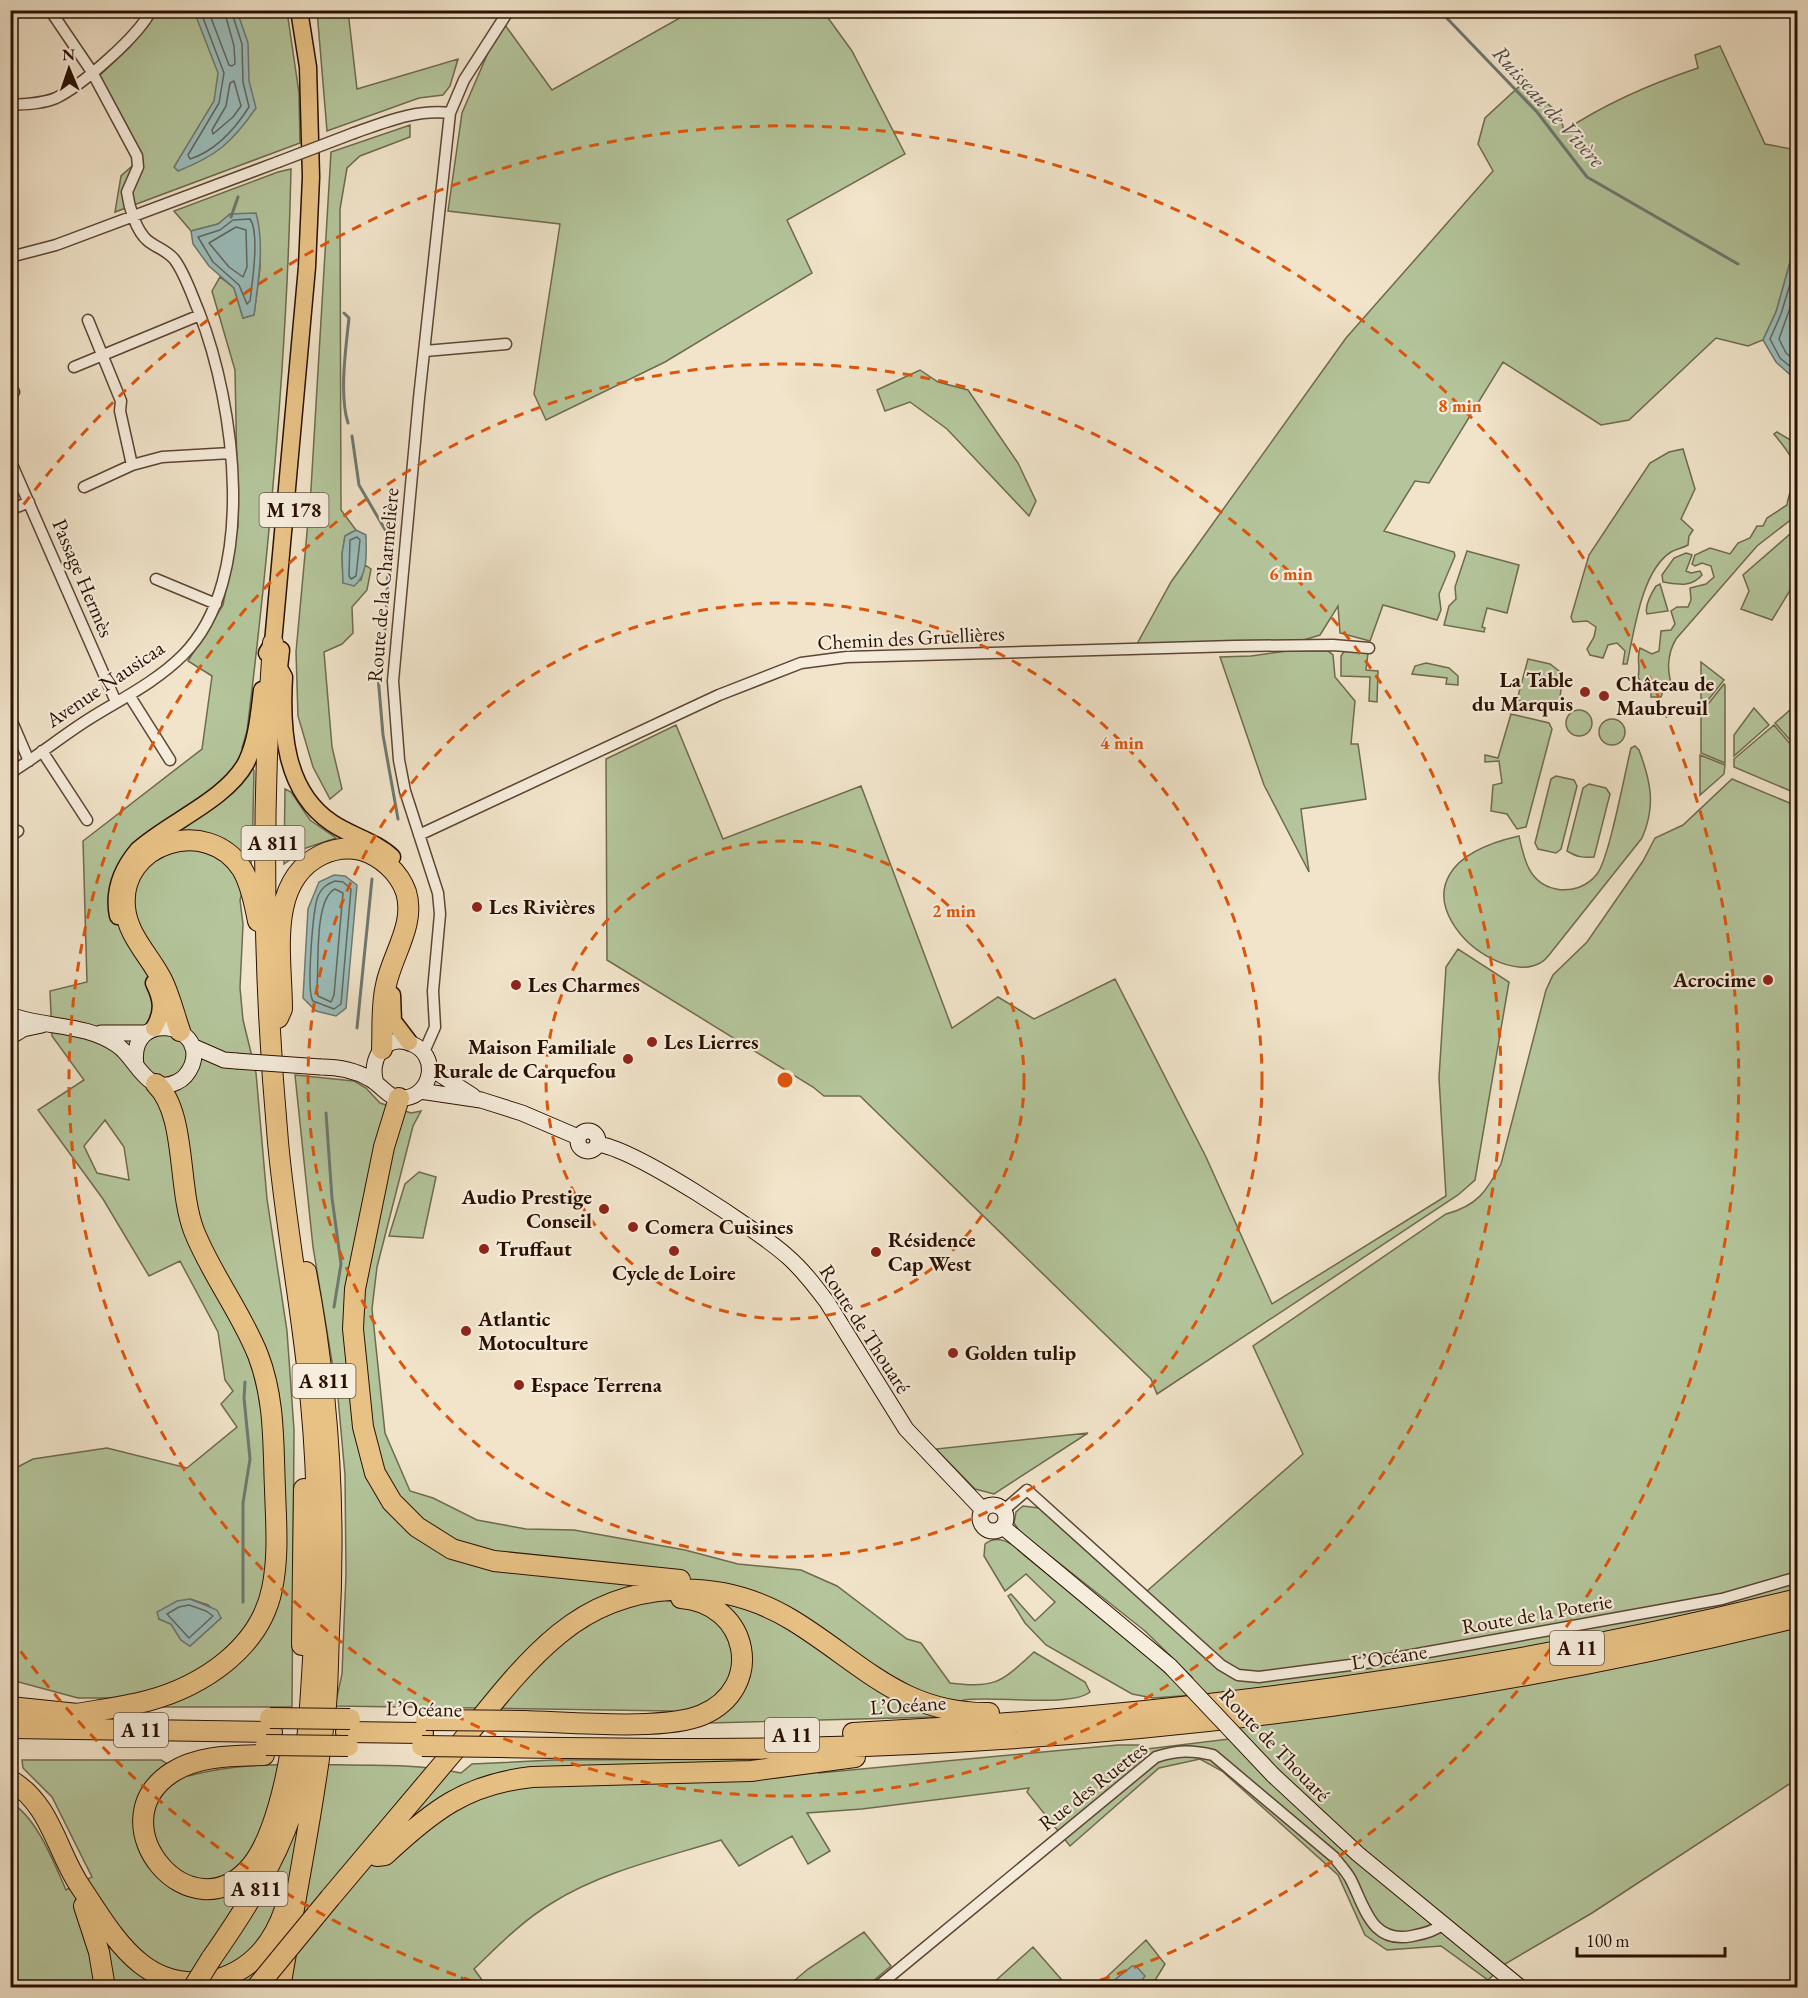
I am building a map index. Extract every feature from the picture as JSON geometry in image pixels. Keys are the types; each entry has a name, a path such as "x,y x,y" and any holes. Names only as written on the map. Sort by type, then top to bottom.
{"highway":[{"name":"A 811","path":"193,1988 244,1910 275,1853 291,1814 302,1768 312,1687 317,1581 315,1449 278,1146 266,957 266,801 273,643"},
{"name":"A 811","path":"279,668 273,869 278,1018 295,1210 324,1377 332,1510 326,1706 280,1988"},
{"path":"186,1038 166,989 130,929 125,908 126,887 135,866 150,850 183,839 202,841 221,849 242,868 250,890 261,945 266,957"},
{"path":"278,1018 282,1009 282,912 288,889 298,871 310,860 326,852 343,848 360,850 387,864 406,893 408,915 405,931 386,985 380,1051"},
{"path":"76,1714 147,1701 188,1686 228,1660 249,1641 263,1617 272,1589 276,1554 270,1391 254,1346 205,1257 193,1228 182,1188 175,1116 170,1100 156,1084"},
{"path":"399,1098 384,1148 355,1289 353,1329 363,1427 375,1473 392,1502 417,1527 452,1549 494,1561 695,1581 726,1587 773,1604 780,1613"},
{"path":"268,1737 182,1767 163,1780 148,1802 144,1825 150,1852 165,1874 188,1886 212,1888 242,1876 254,1863 264,1843 283,1790 298,1706 301,1655 304,1458 298,1341 302,1330"},
{"path":"267,1988 332,1903 525,1667 546,1645 579,1619 628,1597 670,1589 717,1591 780,1613 887,1687 912,1699 964,1712 1048,1713 1063,1718"},
{"path":"256,1988 377,1856 540,1664 567,1639 594,1621 640,1602 683,1598 716,1608 728,1619 737,1634 742,1653 740,1678 725,1701 703,1715 673,1722 522,1728"},
{"name":"L’Océane","path":"10,1741 268,1737 348,1732 424,1733 522,1728 837,1733 1063,1718 1185,1707 1426,1676 1621,1640 1797,1599"},
{"name":"L’Océane","path":"424,1733 499,1747 716,1749 913,1744 1166,1726 1360,1703 1556,1670 1797,1617"},
{"path":"10,1707 268,1737"},
{"name":"L’Océane","path":"10,1728 268,1737 297,1745 348,1732"},
{"path":"377,1856 385,1855 441,1806 468,1792 499,1782 532,1777 751,1771 893,1753 913,1744"},
{"path":"10,1780 22,1787 39,1805 80,1886 112,1937 145,1968 172,1979 211,1981 245,1967 270,1943 285,1911 292,1882 299,1873"},
{"path":"80,1886 99,1952 105,1988"}],"main road":[{"name":"M 178","path":"273,643 307,267 311,118 308,67 299,10"},
{"name":"M 178","path":"279,668 305,378 309,283 307,267"},
{"path":"136,1065 136,1047 160,1019 159,994 121,928 116,893 121,877 128,862 144,844 216,795 246,763 254,741 267,649 273,643"},
{"path":"279,668 284,677 284,721 288,753 302,793 320,814 334,825 388,854 405,871 414,890 416,921 396,978 391,1011 398,1029 409,1042 424,1052 430,1068 426,1085 420,1091 399,1098 382,1091 376,1083 373,1068 380,1051"},
{"path":"13,1025 48,1024 96,1033 172,1028 186,1038 230,1060"},
{"path":"96,1033 117,1045 144,1077 156,1084 164,1085 180,1081 191,1068 230,1060 341,1068 376,1083"},
{"path":"186,1038 191,1068"},
{"path":"341,1068 380,1051 393,1042 409,1042"},
{"path":"430,1068 481,1100"},
{"path":"420,1091 481,1100"},
{"name":"Route de Thouaré","path":"481,1100 522,1113 578,1137 578,1144 582,1150 592,1150 597,1144 615,1148 747,1226 790,1258 813,1282 827,1302 906,1429 983,1510"},
{"path":"993,1505 1004,1510 1006,1519 1002,1527 995,1531 984,1528 980,1521 983,1510 993,1505"},
{"name":"Route de Thouaré","path":"1002,1527 1170,1666 1273,1775 1358,1854 1521,1988"}],"street":[{"path":"50,10 92,72 137,156 138,167 127,192 134,214"},
{"path":"10,105 57,98 136,35 151,10"},
{"name":"Route de la Charmelière","path":"424,1052 435,1027 432,991 440,914 438,893 405,791 399,760 393,681 450,113 464,80 509,10"},
{"path":"10,257 56,244 407,115 431,111 450,113"},
{"name":"Avenue Nausicaa","path":"10,773 159,675 183,655 206,624 216,604 227,564 231,453 219,379 200,315 174,260 139,231 134,214"},
{"path":"74,367 200,315"},
{"path":"88,320 102,356 108,362 121,401 120,411 132,465"},
{"path":"425,351 506,344"},
{"path":"84,487 132,465 162,457 231,453"},
{"name":"Passage Hermès","path":"10,460 116,702"},
{"name":"Passage Hermès","path":"10,510 29,502"},
{"path":"156,579 216,604"},
{"name":"Chemin des Gruellières","path":"419,834 719,695 801,663 847,657 1235,646 1333,645 1369,648"},
{"path":"129,694 170,760"},
{"path":"10,717 29,761"},
{"path":"42,752 87,820"},
{"name":"Route de la Poterie","path":"1004,1510 1027,1490 1221,1665 1238,1675 1259,1677 1285,1675 1532,1635 1722,1599 1797,1577"},
{"name":"Rue des Ruettes","path":"876,1988 1156,1757 1173,1752 1193,1750 1213,1755 1325,1850 1350,1877 1370,1922 1378,1931 1389,1936 1406,1938 1421,1935 1443,1924"}],"green space":[{"path":"153,11 287,11 299,93 300,143 115,212 121,176 140,159 99,76 130,47 153,16"},
{"path":"317,11 348,11 357,89 458,59 450,86 443,95 419,98 327,131"},
{"path":"692,11 823,11 852,51 905,154 787,220 812,273 665,362 546,420 534,394 560,224 448,211 462,113 490,48 505,25 552,90"},
{"path":"1720,46 1765,144 1797,150 1797,250 1793,252 1776,312 1763,340 1748,346 1716,338 1629,420 1601,425 1503,362 1429,483 1415,481 1384,531 1454,552 1455,556 1439,594 1441,610 1437,620 1383,605 1370,641 1340,633 1338,606 1320,635 1297,642 1137,644 1171,582 1346,338 1493,171 1478,144 1485,118 1524,82 1560,115 1564,131 1629,95 1698,68 1695,55"},
{"path":"410,125 410,137 360,156 347,168 340,209 341,510 356,530 345,536 342,554 343,583 361,580 365,565 371,569 367,590 352,607 353,633 342,644 324,652 332,747 342,789 330,799 313,767 298,716 296,652 311,489 331,152"},
{"path":"291,169 286,310 263,591 247,731 242,748 254,771 252,859 240,900 243,924 240,988 243,1020 256,1073 267,1199 287,1331 294,1430 292,1707 158,1707 117,1698 78,1698 11,1680 10,1471 33,1459 107,1448 187,1468 237,1427 221,1404 233,1391 225,1380 218,1332 180,1261 149,1276 103,1199 38,1110 84,1080 52,1036 50,991 87,982 83,841 202,749 212,676 188,661 223,605 238,526 235,370 212,291 220,277 234,288 243,318 254,315 260,248 230,214 218,224 191,231 174,211","holes":["105,1120 124,1147 129,1180 97,1173 84,1146","190,1599 208,1605 221,1618 190,1646 181,1640 171,1624 159,1619"]},
{"path":"920,370 938,382 968,390 1018,463 1036,501 1029,516 947,429 910,402 885,411 877,390"},
{"path":"1777,432 1797,444 1797,515 1757,546 1676,639 1669,664 1673,692 1663,691 1661,697 1651,697 1651,684 1642,684 1638,677 1640,648 1652,654 1659,651 1661,631 1671,630 1675,624 1671,611 1677,607 1688,607 1691,600 1690,588 1706,584 1714,577 1711,566 1702,563 1695,566 1692,564 1695,555 1710,548 1730,554 1738,543 1750,538 1757,526 1763,526 1767,518 1787,505 1794,482 1795,468 1790,456 1774,434"},
{"path":"1683,449 1695,489 1681,519 1693,530 1689,536 1688,545 1671,552 1652,573 1640,604 1627,664 1623,664 1625,651 1617,643 1608,645 1603,658 1590,655 1587,649 1594,637 1596,627 1587,621 1573,622 1571,617 1589,555 1650,463 1669,452"},
{"path":"1797,528 1797,579 1772,620 1741,609 1749,591 1743,575"},
{"path":"1467,551 1519,565 1507,613 1487,608 1482,627 1485,628 1484,632 1444,625 1449,606 1456,599 1455,587"},
{"path":"1686,553 1692,555 1686,571 1691,573 1700,571 1702,575 1689,583 1663,582 1662,575 1674,558"},
{"path":"1660,584 1668,611 1647,614 1648,600 1656,586"},
{"path":"1345,650 1368,653 1366,670 1378,671 1377,702 1369,701 1370,677 1341,676 1341,656"},
{"path":"1287,651 1328,651 1333,655 1335,677 1355,701 1351,744 1358,744 1366,799 1301,809 1309,872 1264,785 1220,657"},
{"path":"1528,659 1550,664 1563,674 1559,705 1553,709 1517,700"},
{"path":"1701,662 1724,680 1701,709"},
{"path":"1426,663 1449,668 1458,676 1458,685 1446,684 1447,678 1412,674 1415,666"},
{"path":"1724,684 1725,763 1701,753 1701,713"},
{"path":"1797,704 1797,748 1775,723"},
{"path":"1754,708 1769,725 1734,756 1734,735"},
{"path":"1579,710 1589,713 1592,723 1589,733 1579,736 1569,733 1566,723 1569,713"},
{"path":"1511,714 1549,723 1552,729 1526,827 1517,829 1507,814 1491,811 1493,785 1502,783 1499,761 1485,762 1485,755 1498,758"},
{"path":"1612,719 1622,722 1625,732 1622,742 1612,745 1602,742 1599,732 1602,722"},
{"path":"676,725 723,839 861,786 952,1028 998,997 1034,1019 1115,979 1206,1157 1272,1304 1446,1196 1439,1078 1446,967 1458,949 1509,982 1475,1180 1458,1195 1157,1394 1151,1379 860,1096 824,1096 607,960 606,759"},
{"path":"1774,725 1797,752 1797,791 1793,792 1734,767 1734,759"},
{"path":"1635,746 1643,762 1650,794 1649,815 1642,838 1544,961 1519,967 1494,960 1471,944 1453,923 1444,899 1450,875 1473,853 1519,836 1529,869 1540,882 1562,890 1578,888 1588,882 1597,874 1607,851 1631,748"},
{"path":"1700,755 1725,765 1724,774 1700,795"},
{"path":"1556,776 1574,780 1577,786 1561,849 1556,853 1538,849 1535,843 1551,779"},
{"path":"1732,779 1797,806 1797,1779 1592,1913 1505,1964 1488,1980 1441,1946 1387,1950 1365,1935 1338,1875 1222,1771 1200,1759 1159,1768 1070,1846 1027,1792 1029,1788 862,1809 807,1813 830,1851 808,1864 792,1836 739,1866 721,1840 634,1866 572,1892 521,1925 474,1969 488,1988 11,1987 10,1802 20,1809 36,1829 66,1890 92,1877 52,1797 23,1768 22,1760 161,1760 188,1776 227,1768 267,1765 404,1766 461,1773 472,1764 554,1760 790,1759 819,1773 1118,1745 1139,1745 1147,1749 1246,1737 1208,1694 1153,1698 1132,1694 1046,1645 1025,1623 1008,1596 1011,1594 1035,1621 1055,1602 1026,1574 1005,1591 984,1556 985,1544 995,1539 1000,1540 1024,1552 1024,1555 1119,1630 1170,1677 1192,1677 1145,1631 1020,1532 1014,1523 1016,1512 1023,1506 1039,1508 1139,1598 1303,1454 1253,1346 1446,1214 1466,1207 1486,1190 1501,1164 1546,990 1553,975 1587,942 1643,861 1655,838 1683,825"},
{"path":"1589,784 1606,788 1610,794 1594,857 1577,856 1567,851 1583,788"},
{"path":"285,789 291,792 310,820 336,838 306,848 284,864"},
{"path":"295,1075 354,1081 366,1088 380,1103 411,1113 421,1111 413,1126 377,1267 372,1309 385,1433 410,1491 433,1498 477,1520 526,1529 574,1530 685,1550 738,1564 801,1570 837,1586 907,1639 921,1643 950,1683 978,1685 997,1681 1034,1652 1085,1682 1090,1692 1080,1697 1066,1699 964,1700 936,1717 710,1723 672,1711 335,1706 342,1674 346,1574 345,1475 338,1398 313,1247"},
{"path":"419,1172 436,1177 423,1238 389,1236 405,1184"},
{"path":"1088,1433 994,1494 975,1489 936,1449"},
{"path":"864,1932 891,1966 866,1987 787,1987 808,1969"},
{"path":"1146,1940 1165,1964 1151,1987 1095,1988"},
{"path":"1033,1947 1068,1987 988,1987 993,1983"}],"water":[{"path":"194,11 237,11 248,43 249,81 256,108 222,147 203,160 178,171 174,167 214,101 218,73"},
{"path":"256,213 260,238 260,264 254,315 243,318 234,288 209,266 193,244 191,231 218,224 230,214"},
{"path":"1798,250 1797,381 1776,362 1763,340 1776,312 1793,252"},
{"path":"356,530 366,535 366,555 362,575 354,586 343,583 342,554 345,536"},
{"path":"334,875 345,876 357,885 346,1008 336,1016 316,1011 303,998 308,909 319,882"},
{"path":"190,1599 217,1610 221,1618 190,1646 181,1640 171,1624 159,1619 157,1612 177,1601"},
{"path":"1132,1966 1136,1966 1145,1976 1137,1987 1106,1987"}],"waterway":[{"name":"Ruisseau de Vivère","path":"1439,10 1537,112 1587,177 1738,264"},
{"path":"231,217 238,197"},
{"path":"344,313 349,318 344,385 345,412 348,423"},
{"path":"352,436 359,485 387,533"},
{"path":"389,543 386,622 378,676 383,735 398,819"},
{"path":"357,1028 372,879"},
{"path":"326,1113 332,1198 341,1264 334,1307"},
{"path":"243,1602 243,1503 250,1459 244,1398 245,1382"},
{"path":"462,1978 469,1988"}],"place":[{"name":"La Table du Marquis","path":"1585,692"},
{"name":"Château de Maubreuil","path":"1604,696"},
{"name":"Les Rivières","path":"477,907"},
{"name":"Acrocime","path":"1768,980"},
{"name":"Les Charmes","path":"516,985"},
{"name":"Les Lierres","path":"652,1042"},
{"name":"Maison Familiale Rurale de Carquefou","path":"628,1059"},
{"name":"Audio Prestige Conseil","path":"604,1209"},
{"name":"Comera Cuisines","path":"633,1227"},
{"name":"Truffaut","path":"484,1249"},
{"name":"Cycle de Loire","path":"674,1251"},
{"name":"Résidence Cap West","path":"876,1252"},
{"name":"Atlantic Motoculture","path":"466,1331"},
{"name":"Golden tulip","path":"953,1353"},
{"name":"Espace Terrena","path":"519,1385"}]}
